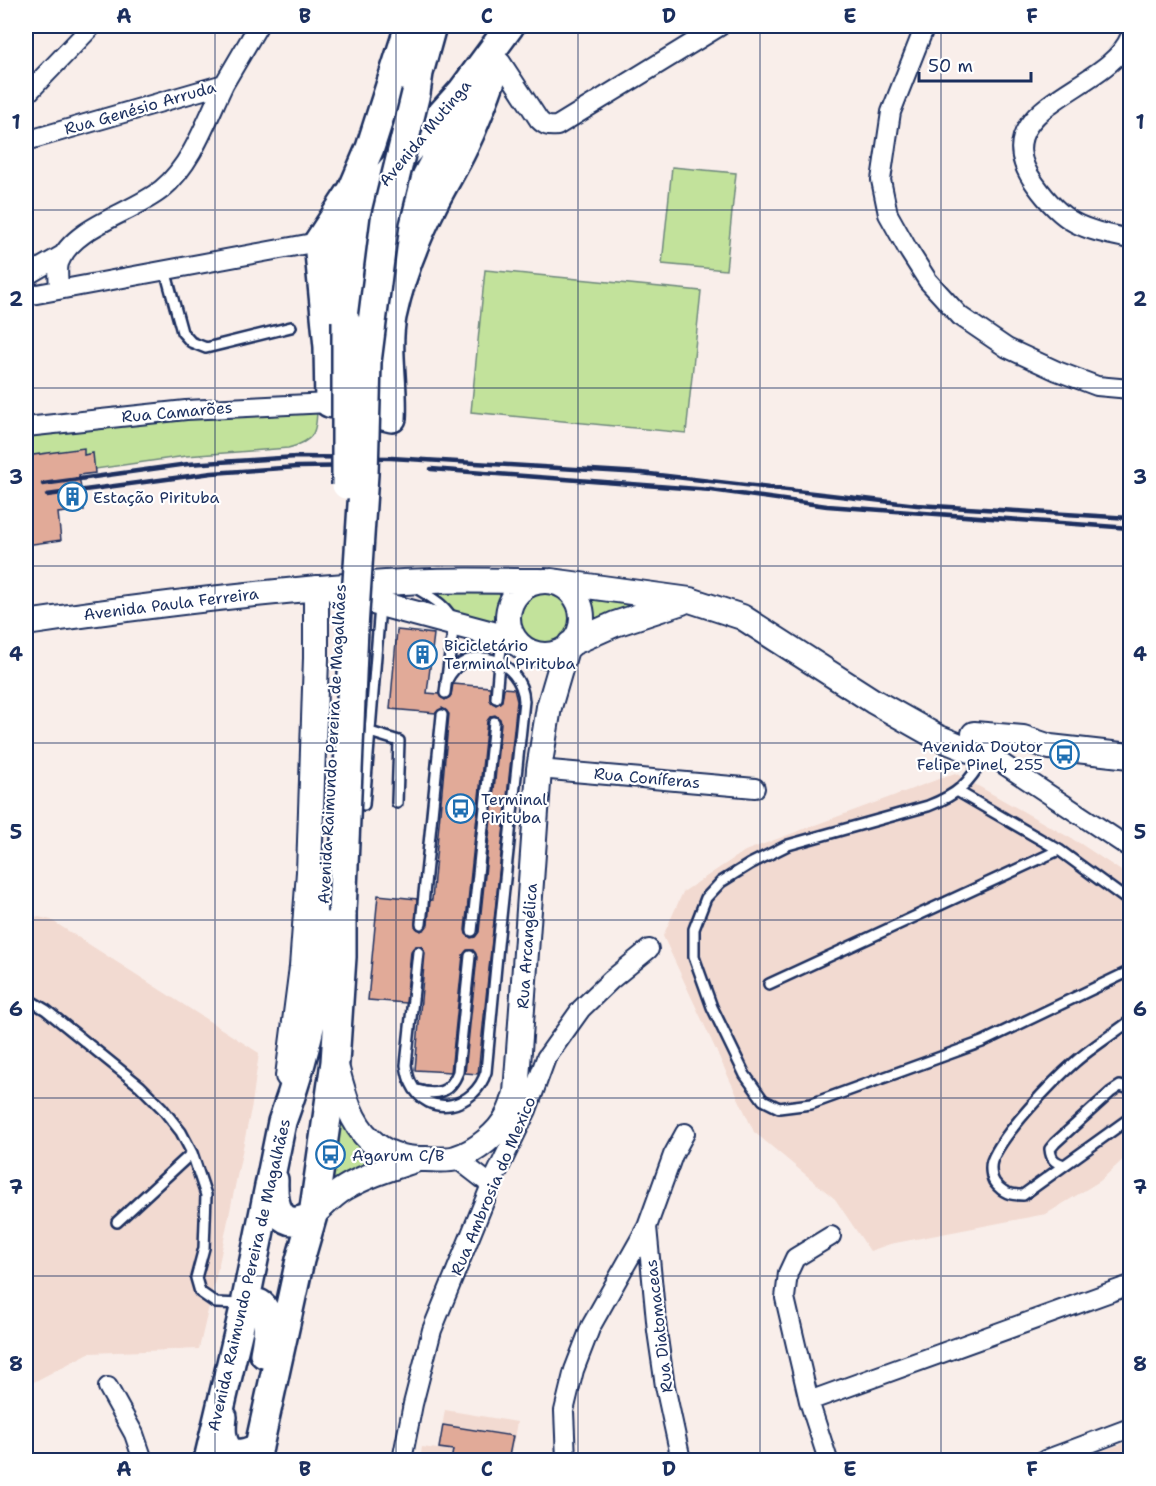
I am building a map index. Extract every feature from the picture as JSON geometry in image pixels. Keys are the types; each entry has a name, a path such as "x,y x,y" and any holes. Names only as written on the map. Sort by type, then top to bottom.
{"main road":[{"name":"Avenida Raimundo Pereira de Magalhães","path":"208,1461 245,1304 275,1152 309,1029 333,910 346,480 354,301 340,267 352,190 370,148 409,26"},
{"path":"333,910 364,474 367,362 354,301 385,220 432,26"},
{"name":"Avenida Mutinga","path":"354,301 371,200 381,181 462,91 510,26"},
{"name":"Avenida Mutinga","path":"354,301 389,257 415,196 438,153 528,26"},
{"path":"352,190 318,242 328,346 329,403 392,418 389,350 392,318 404,273 432,208 463,150 497,67"},
{"path":"318,242 340,267"},
{"path":"516,637 509,606 521,589 530,584 546,581 570,591 581,610 579,632 568,647"},
{"name":"Avenida Paula Ferreira","path":"26,623 98,612 316,588 406,582 546,581 690,600 742,617 918,726 935,726 984,747"},
{"path":"282,1122 302,967 308,882 316,658 316,588 516,637 544,655 555,654 615,624 690,600"},
{"name":"Rua Arcangélica","path":"516,637 544,681 549,707"},
{"name":"Rua Arcangélica","path":"456,1158 480,1146 494,1133 508,1116 516,1093 539,769 549,707 568,647"},
{"path":"984,747 1036,750 1050,747 1131,756"},
{"name":"Avenida Raimundo Pereira de Magalhães","path":"258,1454 300,1260 313,1215 335,1062 342,957 333,910"},
{"path":"335,1062 350,1108 368,1139 391,1155 404,1159 456,1158"},
{"path":"275,1152 274,1197 278,1210 289,1221 300,1222 313,1215 343,1189 357,1181 417,1160"},
{"path":"245,1304 251,1302 259,1304 265,1311 269,1323 258,1391 259,1400 266,1412"},
{"path":"226,1383 221,1430 225,1446 240,1454 258,1454"}],"street":[{"path":"26,95 92,26"},
{"name":"Rua Genésio Arruda","path":"26,141 224,84 258,26"},
{"path":"497,67 545,126 557,126 720,26"},
{"path":"925,26 891,112 881,180 888,213 907,248 927,281 960,316 1007,348 1097,386 1131,389"},
{"path":"1131,37 1127,46 1104,67 1053,101 1031,120 1023,140 1021,156 1026,171 1037,188 1066,219 1085,229 1131,239"},
{"path":"59,290 58,265 64,254 82,234 136,207 163,189 189,157 224,84"},
{"path":"26,296 318,242"},
{"path":"26,276 64,254"},
{"name":"Rua Camarões","path":"26,427 186,410 329,403"},
{"path":"984,747 1131,848"},
{"name":"Rua Coníferas","path":"539,769 755,788"},
{"name":"Rua Ambrosia do Mexico","path":"402,1461 413,1404 432,1330 491,1185 527,1110 546,1058 581,1009 611,980 649,949"},
{"path":"518,1075 546,1058"},
{"path":"566,1461 564,1411 574,1370 591,1326 647,1227 673,1155 685,1133"},
{"path":"456,1158 491,1185"},
{"name":"Rua Diatomaceas","path":"647,1227 657,1331 665,1386 681,1461"},
{"path":"828,1461 808,1401 785,1298 788,1273 795,1258 831,1236"},
{"path":"808,1401 1131,1285"},
{"path":"108,1387 134,1434 143,1461"},
{"path":"1045,1461 1131,1428"}],"lane":[{"path":"165,270 182,332 191,342 206,348 291,327"},
{"path":"406,582 442,605 452,616 454,623 445,693"},
{"path":"364,805 381,603"},
{"path":"496,698 499,662 516,637"},
{"path":"418,952 406,1065 411,1083 423,1097 434,1103 454,1105 473,1096 483,1085 486,1072 524,701 522,686 514,675 499,662 481,658 464,661 451,672 446,682"},
{"path":"421,924 442,715"},
{"path":"472,931 494,722"},
{"path":"369,732 399,741 397,803"},
{"path":"984,747 964,787 945,800 788,845 721,882 705,898 694,928 694,957 712,1007 745,1075 763,1100 779,1108 811,1104 982,1042 1131,971"},
{"path":"957,791 1059,850 1131,902"},
{"path":"769,984 1059,850"},
{"path":"415,1089 436,1093 447,1089 454,1082 458,1072 470,956"},
{"path":"26,998 46,1010 140,1086 181,1132 192,1153 206,1195 204,1248 196,1278 200,1292 216,1303 245,1304"},
{"path":"1131,1021 1076,1061 1036,1100 991,1162 992,1180 1001,1190 1011,1195 1023,1195 1131,1118"},
{"path":"1064,1165 1056,1163 1051,1157 1050,1149 1055,1143 1111,1092 1120,1086 1131,1089"},
{"path":"117,1222 192,1153"}],"shaded area":[{"path":"955,773 1081,844 1130,877 1130,1153 1100,1181 1046,1214 890,1244 870,1251 835,1199 754,1132 663,936 683,892 745,851"},
{"path":"26,914 51,920 259,1053 252,1104 199,1349 89,1353 26,1386"},
{"path":"445,1410 517,1422 510,1460 420,1460 422,1447 438,1449"},
{"path":"1130,1441 1130,1460 1078,1460"}],"green space":[{"path":"672,167 736,173 726,270 662,264"},
{"path":"485,270 701,291 686,433 471,412"},
{"path":"317,406 313,434 304,442 288,448 186,456 26,479 26,434"},
{"path":"519,588 508,603 502,633 455,620 429,592"},
{"path":"539,591 551,591 566,599 574,614 574,626 566,641 551,649 539,649 524,641 516,626 516,614 524,599"},
{"path":"578,593 628,604 580,638 584,615"},
{"path":"336,1086 390,1159 327,1196"}],"building":[{"name":"Estação Pirituba","path":"84,448 84,455 93,453 95,473 79,475 84,510 58,513 61,540 26,545 26,456"},
{"name":"Terminal Pirituba","path":"397,630 434,634 427,693 439,694 445,700 451,695 453,684 490,687 490,700 496,705 502,701 504,688 514,689 517,701 478,1074 465,1073 477,957 473,950 467,950 463,955 451,1072 415,1070 425,953 422,947 416,946 411,951 406,1003 368,1000 378,895 417,899 415,926 421,931 428,925 449,714 442,708 436,713 390,709","holes":["495,715 500,719 479,932 471,938 465,930 487,721"]},
{"path":"443,1425 513,1436 508,1461 451,1461 453,1450 439,1448"}],"railway":[{"path":"43,484 188,464 296,457 391,458 641,473 917,505 1130,518"},
{"path":"47,495 212,473 297,467 368,466"},
{"path":"431,469 711,490 827,506 1130,528"}],"place":[{"name":"Estação Pirituba","path":"72,497"},
{"name":"Bicicletário Terminal Pirituba","path":"423,654"},
{"name":"Avenida Doutor Felipe Pinel, 255","path":"1064,755"},
{"name":"Terminal Pirituba","path":"460,808"},
{"name":"Agarum C/B","path":"331,1155"}]}
